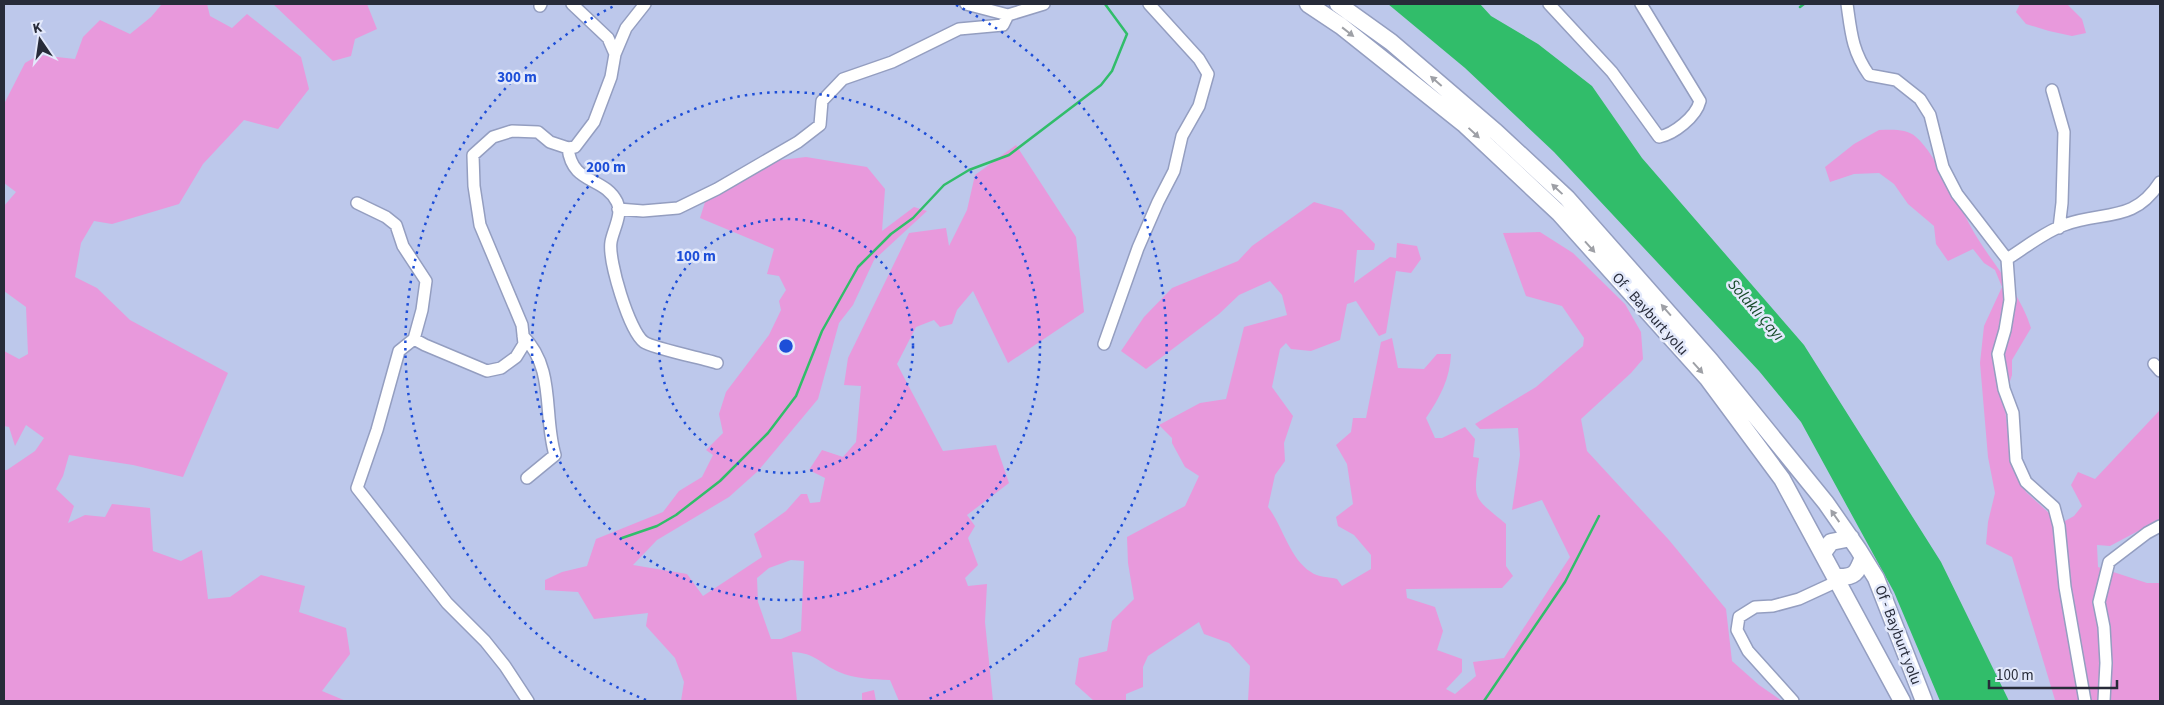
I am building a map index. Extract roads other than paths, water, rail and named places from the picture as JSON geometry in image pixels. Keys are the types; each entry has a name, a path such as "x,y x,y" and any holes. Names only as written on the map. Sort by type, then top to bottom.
{"highway":[{"name":"Of - Bayburt yolu","path":"1308,4 1341,26 1464,124 1559,213 1708,379 1782,479 1902,701"},
{"name":"Of - Bayburt yolu","path":"1338,4 1390,42 1496,132 1567,198 1710,360 1826,503 1863,557 1876,578 1924,701"},
{"path":"1823,553 1831,542 1851,538"},
{"path":"1837,579 1849,578 1858,571 1863,557"}],"street":[{"path":"572,4 608,38 616,54"},
{"path":"414,339 424,346 487,371 501,368 516,357 524,344 522,325 480,225 474,186 474,155 493,137 512,131 538,132 550,142 568,148 575,147 594,122 611,77 616,54 626,28 645,4"},
{"path":"966,4 1008,15 1044,4"},
{"path":"1104,344 1142,241 1174,171 1182,136 1199,106 1208,74 1200,59 1150,4"},
{"path":"1550,4 1612,72 1659,137 1670,134 1698,109 1700,101 1641,4"},
{"path":"1847,4 1852,42 1858,60 1869,74 1896,80 1920,98 1930,115 1943,167 1957,194 2007,259 2010,300 2005,330 1998,354 2004,388 2013,413 2016,460 2026,482 2054,507 2060,526 2065,587 2085,701"},
{"path":"618,209 643,211 678,208 717,190 798,142 820,125 822,101 843,79 892,62 959,29 1003,26 1008,15"},
{"path":"2052,90 2064,132 2062,203 2059,228"},
{"path":"568,148 569,157 577,172 610,191 618,203 611,243 612,258 635,330 644,343 718,363"},
{"path":"2007,259 2059,228 2082,220 2114,215 2145,202 2160,182"},
{"path":"357,203 386,217 396,225 403,246 426,281 422,310 414,339 399,351 377,430 357,488 447,603 485,642 505,666 528,701"},
{"path":"523,336 534,347 544,372 548,398 550,436 555,455 527,478"},
{"path":"2104,701 2106,664 2104,627 2099,602 2110,562 2141,537 2160,526"},
{"path":"1793,701 1748,651 1737,630 1739,617 1755,607 1773,606 1799,599 1837,579"}],"water":[{"name":"Solaklı Çayı","path":"1388,4 1480,4 1491,16 1538,44 1592,86 1642,158 1804,345 1941,562 2009,701 1940,701 1894,592 1801,422 1759,371 1554,152 1465,68"}],"waterway":[{"path":"622,538 657,526 676,515 720,481 768,433 796,396 822,331 858,267 891,234 913,218 944,185 969,170 1009,155 1101,85 1112,71 1127,34 1105,4"},
{"path":"1800,7 1804,4"},
{"path":"1484,701 1565,582 1599,516"}]}
